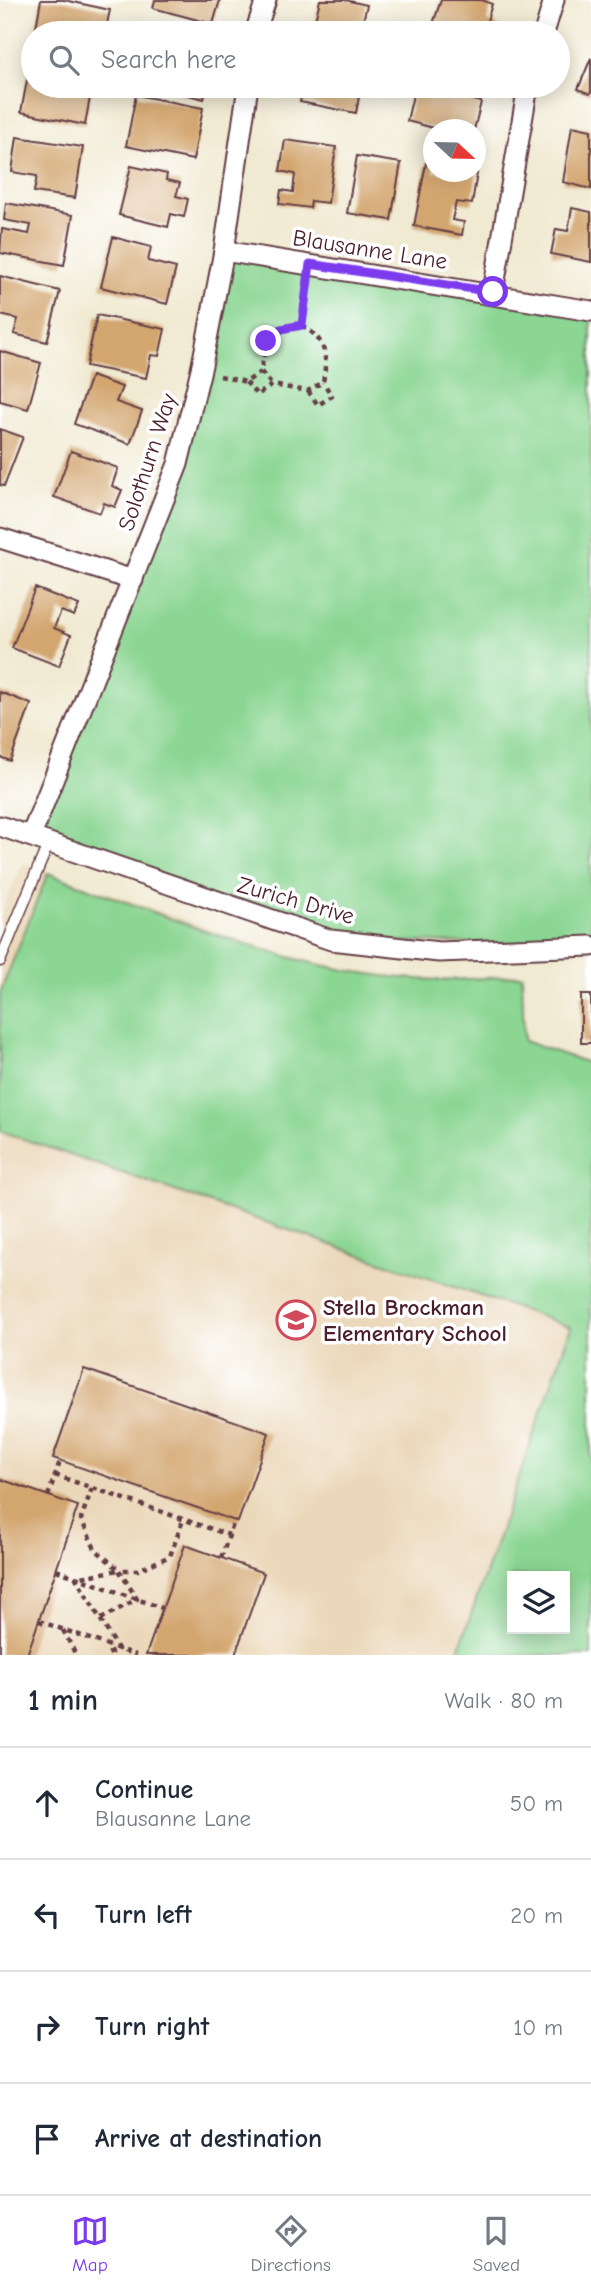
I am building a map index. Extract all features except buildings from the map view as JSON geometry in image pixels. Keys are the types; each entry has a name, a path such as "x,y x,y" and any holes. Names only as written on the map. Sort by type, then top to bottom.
{"street":[{"path":"260,21 266,0"},
{"path":"548,21 554,0"},
{"name":"Solothurn Way","path":"40,839 178,464 201,372 224,251 246,98"},
{"path":"493,292 526,98"},
{"name":"Blausanne Lane","path":"224,251 493,292 591,311"},
{"path":"0,538 134,580"},
{"name":"Zurich Drive","path":"0,826 331,940 439,952 591,947"}],"lane":[{"path":"0,961 40,839"}],"path":[{"path":"302,325 310,264"},
{"path":"247,382 261,372 266,341 281,329 302,325 316,335 325,347 323,382 332,396 318,405 307,391"},
{"path":"201,372 247,382 257,395 272,386 307,391 323,382"},
{"path":"261,372 272,386"},
{"path":"48,1496 60,1461"},
{"path":"55,1475 229,1535"},
{"path":"92,1488 81,1519 95,1549 119,1570 138,1600"},
{"path":"76,1577 119,1570 138,1570 170,1556 183,1520"},
{"path":"221,1558 234,1521"},
{"path":"56,1570 162,1608"},
{"path":"76,1577 118,1649"},
{"path":"101,1619 138,1600"},
{"path":"38,1621 136,1655"},
{"path":"63,1630 76,1655"},
{"path":"106,1655 118,1649"}],"shaded area":[{"name":"Stella Brockman Elementary School","path":"22,863 282,954 355,971 441,980 522,975 524,1041 591,1064 591,1655 0,1655 0,917"}],"green space":[{"path":"224,251 591,311 591,946 331,940 31,836 178,464"},
{"path":"48,873 241,943 341,969 391,977 442,980 522,975 524,1041 591,1064 591,1655 457,1655 571,1327 0,1131 0,993"}],"place":[{"name":"Stella Brockman Elementary School","path":"296,1320"}],"route":[{"path":"266,341 281,329 302,325 310,264 493,292"}]}
